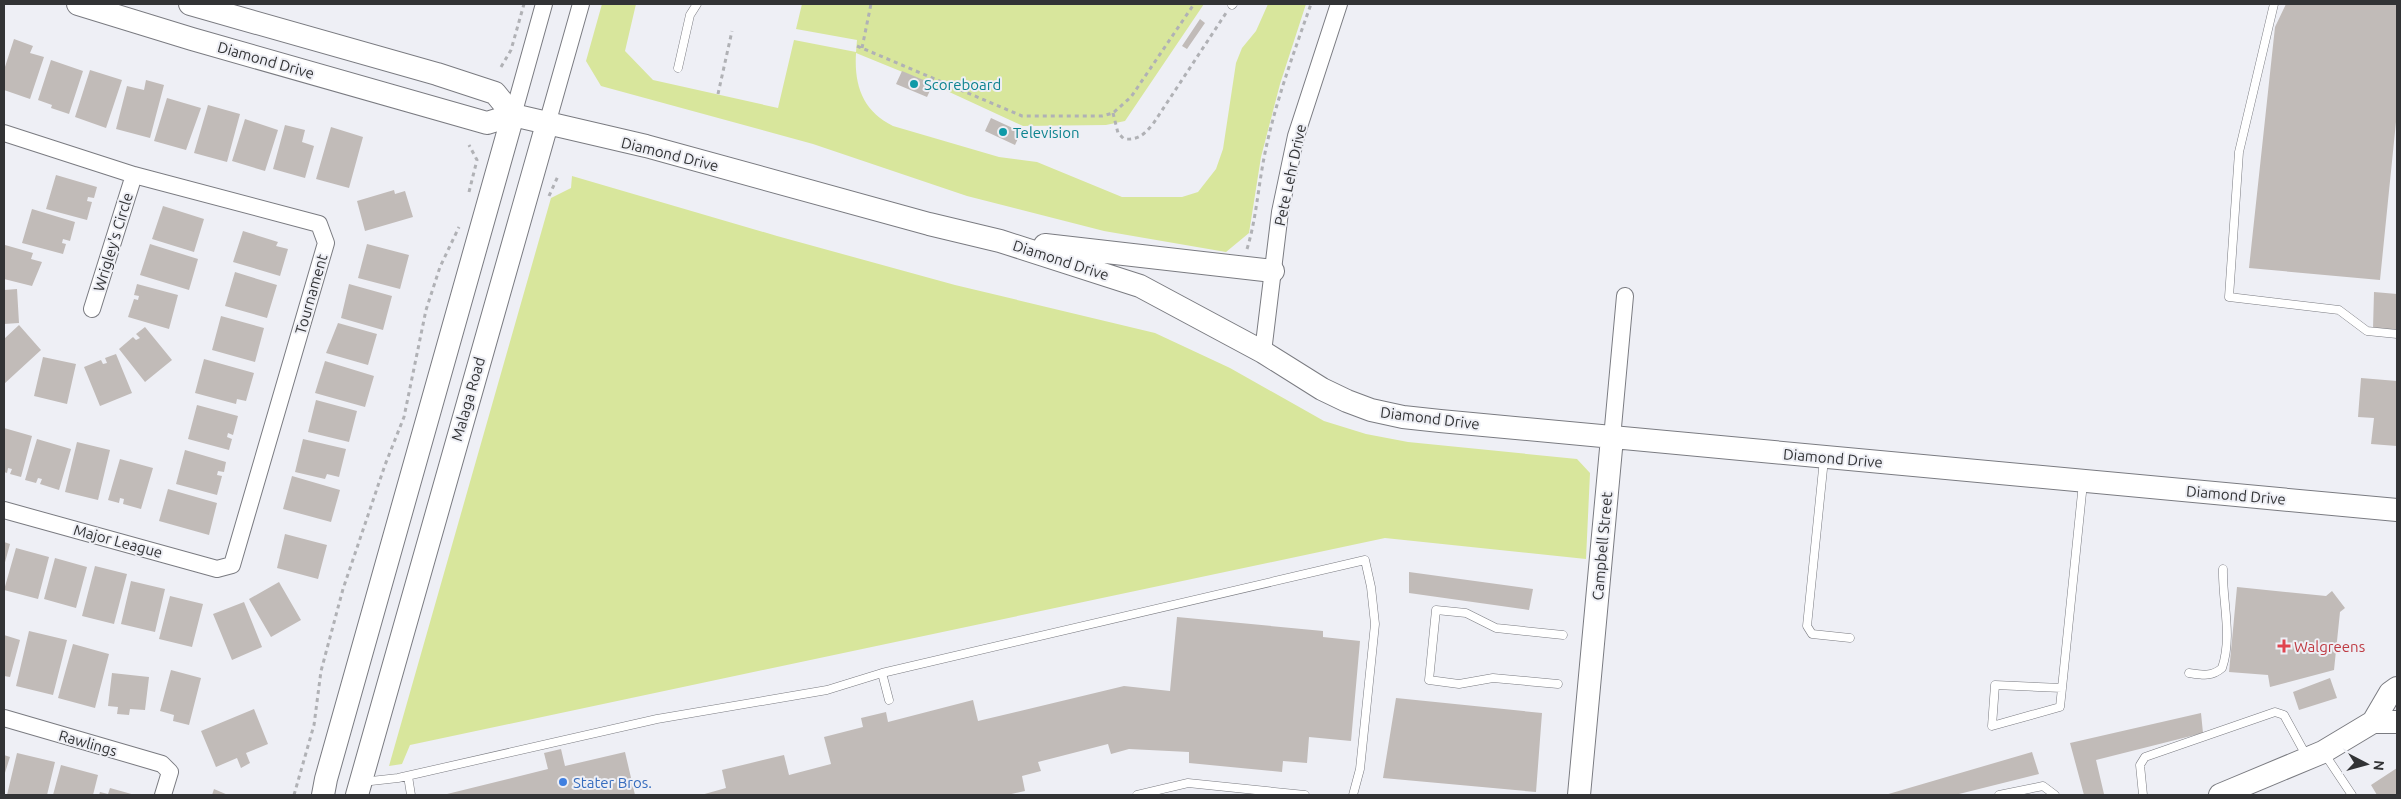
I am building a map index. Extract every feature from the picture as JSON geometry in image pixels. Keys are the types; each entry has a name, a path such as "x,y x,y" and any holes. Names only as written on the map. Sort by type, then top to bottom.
{"street":[{"name":"Diamond Drive","path":"78,4 192,39 486,123 513,115 646,146 929,224 1000,240 1140,286 1263,352 1322,389 1371,410 1421,419 1612,438 2397,510"},
{"path":"190,4 437,74 495,93 513,115"},
{"path":"323,790 544,4"},
{"name":"Malaga Road","path":"358,789 581,4"},
{"name":"Pete Lehr Drive","path":"1263,352 1280,212 1296,136 1339,4"},
{"name":"Tournament","path":"4,134 134,175 319,224 326,243 232,565"},
{"name":"Wrigley's Circle","path":"92,309 134,175"},
{"path":"1000,240 1273,271"},
{"name":"Campbell Street","path":"1579,795 1625,296"},
{"name":"Major League","path":"4,510 217,569 232,565"},
{"path":"2220,795 2315,755 2373,722 2390,694 2397,688"},
{"name":"Rawlings","path":"4,718 162,764 170,772 163,795"},
{"path":"2373,722 2397,722"}],"lane":[{"path":"678,68 690,15 697,4"},
{"path":"2274,4 2239,152 2229,297 2339,310 2367,331 2397,334"},
{"path":"1825,457 1806,626 1812,634 1850,638"},
{"path":"2062,688 1995,685 1992,726 2060,707 2084,481"},
{"path":"358,789 658,719 827,690 882,673 1365,560 1371,587 1375,624 1360,770 1353,795"},
{"path":"2189,673 2208,676 2216,673 2224,663 2228,610 2222,595 2224,569"},
{"path":"1558,684 1492,678 1459,684 1429,680 1436,610 1466,613 1496,628 1563,635"},
{"path":"882,673 889,700"},
{"path":"2143,795 2140,765 2145,756 2275,712 2284,715 2315,755 2352,795"},
{"path":"408,776 410,795"},
{"path":"1137,795 1188,783 1305,795"},
{"path":"1998,795 2043,786 2055,795"}],"path":[{"path":"502,67 511,50 524,4"},
{"path":"862,48 871,4"},
{"path":"857,46 1022,116 1090,117 1113,113 1131,97 1194,4"},
{"path":"1113,113 1118,133 1124,139 1139,138 1145,134 1232,4"},
{"path":"1246,252 1252,233 1268,139 1283,84 1311,4"},
{"path":"718,94 732,30"},
{"path":"467,198 477,160 469,145"},
{"path":"294,795 314,725 321,671 343,589 385,465 404,417 426,310 440,267 462,217"}],"green space":[{"path":"602,4 636,4 625,51 653,80 778,108 794,40 856,52 857,40 796,29 802,4 1204,4 1125,121 1106,125 1023,126 932,84 856,53 857,76 862,96 874,113 893,126 999,157 1037,162 1122,197 1182,197 1198,192 1216,169 1223,149 1236,63 1242,48 1256,31 1268,4 1306,4 1280,84 1261,157 1249,233 1226,252 1104,231 967,196 813,144 601,86 586,61"},
{"path":"572,176 777,236 955,285 1155,333 1230,368 1324,421 1366,434 1408,442 1577,459 1590,473 1586,559 1385,538 410,745 402,764 389,766 551,198 571,188"}],"building":[{"path":"2286,4 2397,4 2397,112 2380,280 2249,268 2275,27"},
{"path":"1200,19 1205,23 1187,49 1182,46"},
{"path":"14,39 33,46 30,53 44,57 30,99 4,90 4,70"},
{"path":"51,60 83,71 69,114 51,108 52,105 38,100"},
{"path":"90,70 122,80 106,128 75,117"},
{"name":"Scoreboard","path":"902,71 933,84 927,97 896,84"},
{"path":"146,80 164,85 150,138 116,129 127,86 144,90"},
{"path":"167,98 201,108 186,150 154,141"},
{"path":"208,105 240,114 227,162 194,153"},
{"name":"Television","path":"991,118 1021,132 1015,145 985,131"},
{"path":"245,119 278,130 265,171 232,161"},
{"path":"285,125 305,130 302,142 314,146 305,178 273,169"},
{"path":"331,127 363,137 349,188 316,179"},
{"path":"56,175 97,187 94,198 88,197 87,201 92,202 87,220 46,209"},
{"path":"394,190 395,194 405,191 413,217 365,231 357,201"},
{"path":"163,206 204,219 194,252 152,239"},
{"path":"32,209 75,222 70,241 63,239 62,243 66,244 63,254 22,243"},
{"path":"243,231 278,242 276,246 288,249 280,276 233,262"},
{"path":"150,244 198,259 189,290 140,275"},
{"path":"367,244 409,255 400,289 358,278"},
{"path":"5,245 33,253 31,259 42,262 32,286 4,279"},
{"path":"235,272 277,285 267,318 225,306"},
{"path":"137,284 178,295 169,329 128,317 134,299 138,300 139,296 134,295"},
{"path":"349,284 392,296 383,330 341,318"},
{"path":"17,289 19,323 4,324 4,290"},
{"path":"2374,292 2397,294 2397,331 2373,329"},
{"path":"221,316 264,328 255,362 212,350"},
{"path":"338,323 377,334 368,365 326,353"},
{"path":"19,325 41,350 4,384 4,339"},
{"path":"145,327 172,360 145,382 119,349 133,337 136,340 140,338 136,334"},
{"path":"116,354 132,393 100,406 84,367 101,360 103,364 107,363 105,358"},
{"path":"43,357 76,364 67,404 34,396"},
{"path":"204,359 254,373 246,401 237,399 236,404 195,393"},
{"path":"325,361 374,376 365,407 315,393"},
{"path":"2361,378 2397,381 2397,446 2371,444 2374,418 2358,417"},
{"path":"316,400 357,411 349,442 308,432"},
{"path":"197,405 238,416 233,435 228,433 227,437 232,439 229,450 188,439"},
{"path":"4,428 32,436 21,477 10,474 12,469 8,468 7,473 4,472"},
{"path":"37,439 71,449 59,490 40,484 42,479 38,478 36,483 25,480"},
{"path":"303,439 346,449 339,477 327,474 325,479 295,472"},
{"path":"77,442 110,450 98,500 65,492"},
{"path":"185,450 226,462 224,472 218,471 217,475 222,476 217,495 176,484"},
{"path":"120,459 153,468 141,509 123,504 124,499 120,498 119,503 108,500"},
{"path":"292,476 340,490 331,522 283,509"},
{"path":"168,489 217,503 209,535 159,521"},
{"path":"285,534 327,545 318,579 277,568"},
{"path":"4,542 10,544 4,566"},
{"path":"16,548 49,557 38,599 4,590"},
{"path":"55,558 87,567 76,608 44,599"},
{"path":"95,566 127,574 114,624 82,616"},
{"path":"1409,572 1533,589 1529,610 1409,593"},
{"path":"131,581 165,589 155,632 121,624"},
{"path":"279,582 301,620 271,637 249,599"},
{"name":"Walgreens","path":"2237,587 2326,596 2332,591 2345,608 2340,612 2334,670 2270,687 2268,675 2229,672"},
{"path":"170,596 203,604 192,647 159,639"},
{"path":"244,602 262,647 232,660 213,614"},
{"path":"1177,617 1323,631 1323,637 1360,641 1351,741 1309,737 1307,763 1283,761 1282,772 1189,763 1189,752 1129,749 1111,754 1108,744 1038,762 1041,771 1022,776 1025,791 1007,795 701,795 726,788 722,770 784,755 789,775 831,764 824,737 863,727 861,718 886,712 888,722 973,700 978,721 1124,686 1170,691"},
{"path":"29,631 67,640 53,695 16,686"},
{"path":"4,635 20,640 10,677 4,676"},
{"path":"73,644 109,654 95,708 58,698"},
{"path":"171,670 201,678 189,725 173,721 174,715 160,711"},
{"path":"112,673 149,677 145,710 130,709 129,715 117,714 118,707 108,706"},
{"path":"2330,678 2337,698 2299,710 2293,692"},
{"path":"1396,698 1542,713 1536,792 1383,778"},
{"path":"254,709 268,744 246,753 250,763 241,768 237,758 216,767 201,731"},
{"path":"2201,713 2203,733 2096,760 2104,794 2084,795 2070,743"},
{"name":"Stater Bros.","path":"561,749 565,766 625,752 635,795 443,795 548,769 544,753"},
{"path":"2032,752 2039,774 1955,795 1885,795"},
{"path":"17,753 55,762 47,795 7,795"},
{"path":"4,755 10,757 4,776"},
{"path":"61,765 98,775 93,795 53,795"},
{"path":"2397,768 2397,795 2377,795 2371,785"},
{"path":"110,788 135,795 99,795 100,792 108,794"},
{"path":"214,789 228,795 212,795"}],"place":[{"name":"Scoreboard","path":"914,84"},
{"name":"Television","path":"1003,132"},
{"name":"Walgreens","path":"2284,646"},
{"name":"Stater Bros.","path":"563,782"}]}
